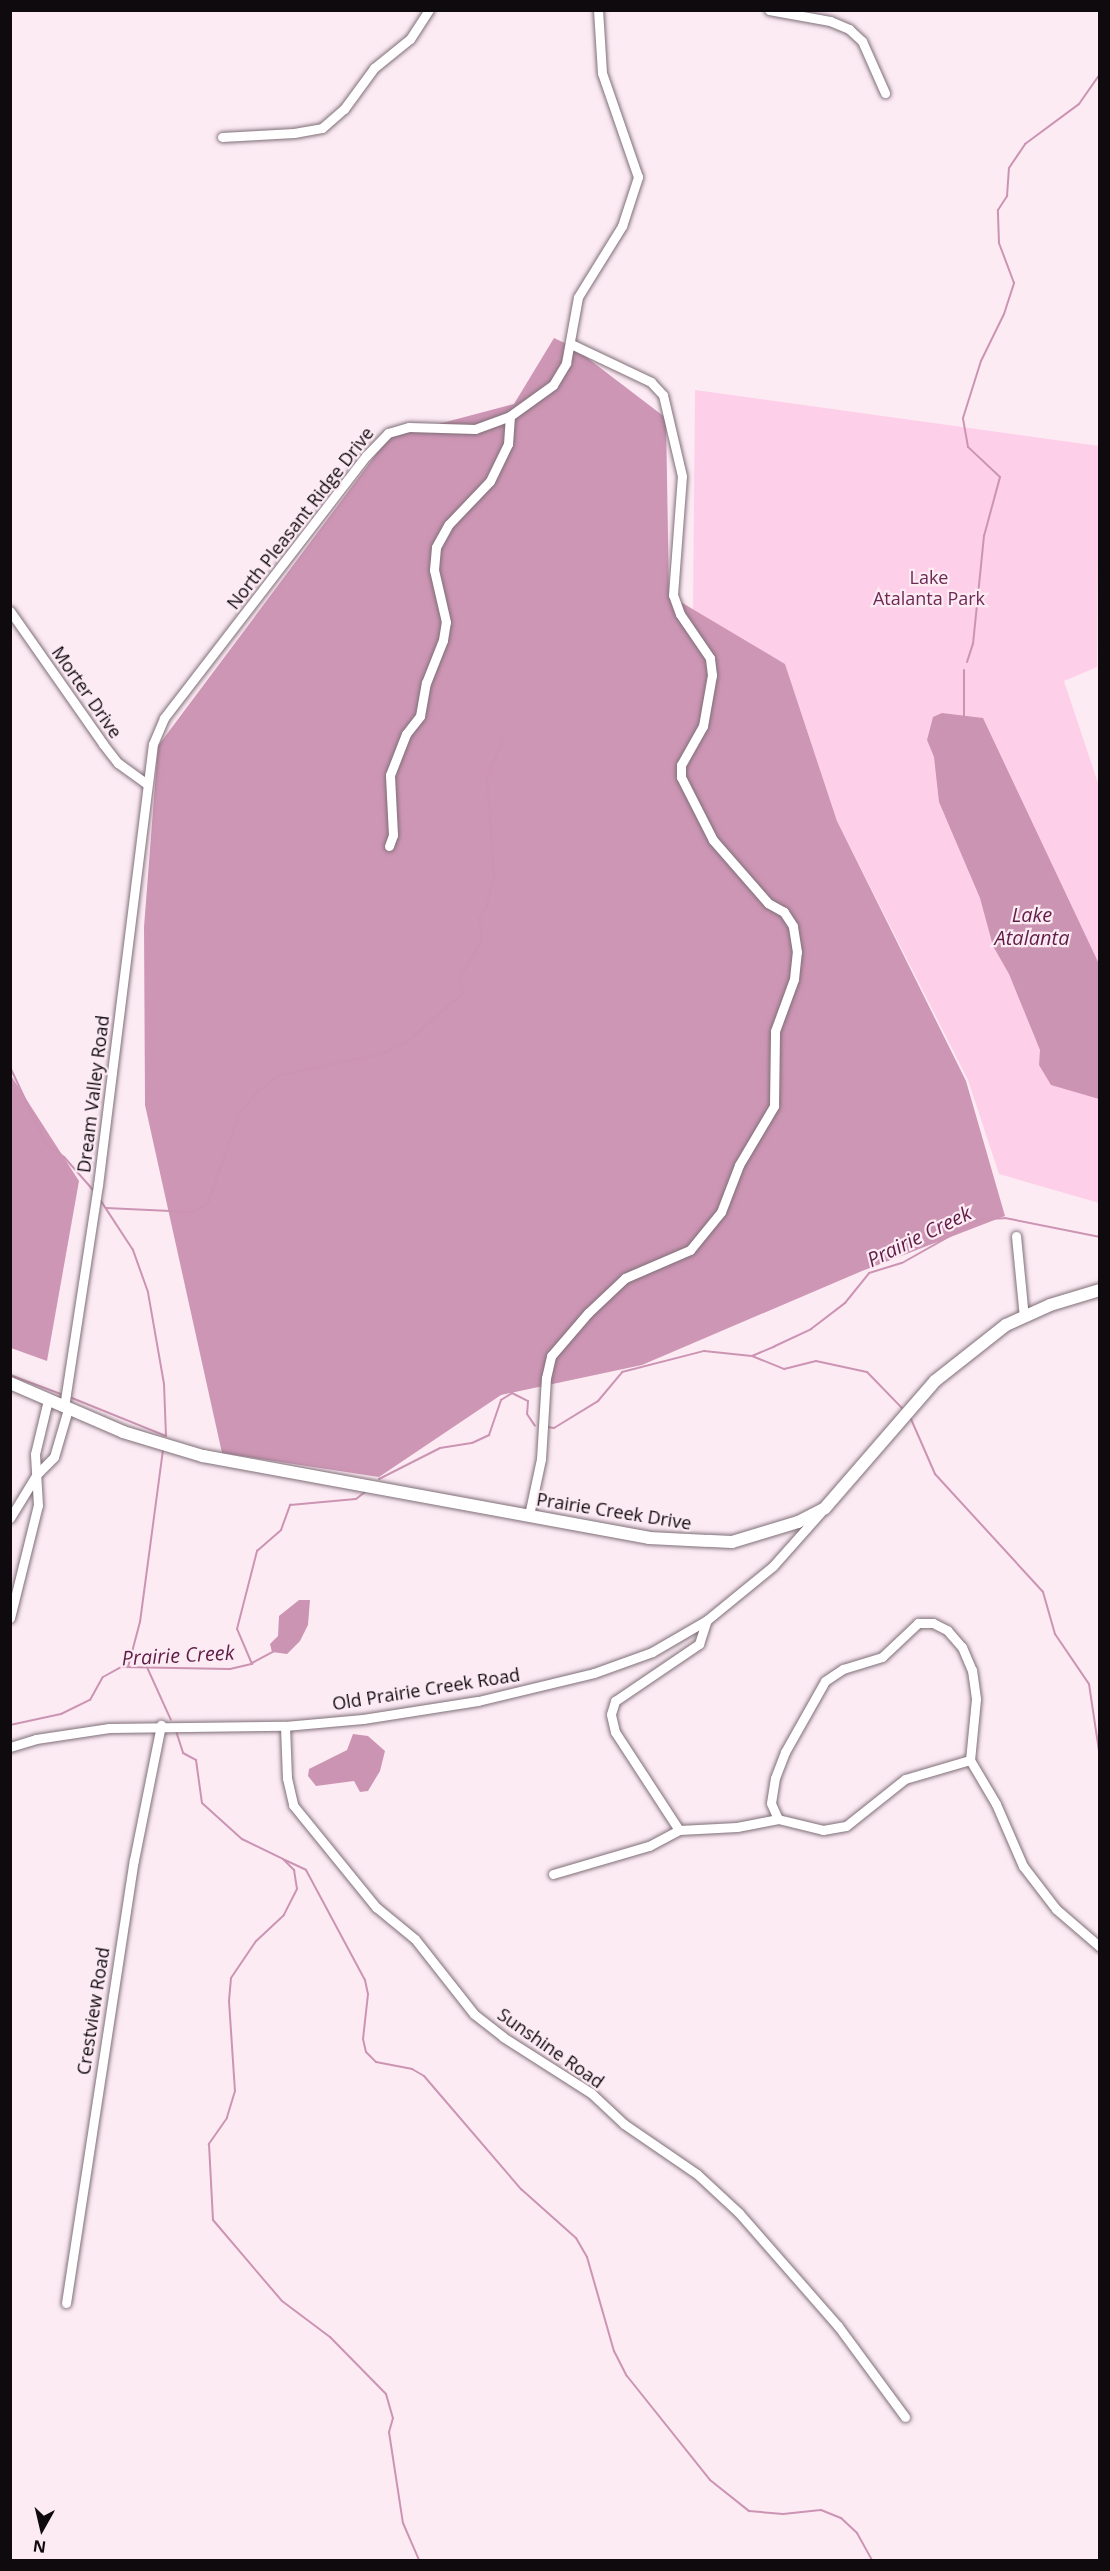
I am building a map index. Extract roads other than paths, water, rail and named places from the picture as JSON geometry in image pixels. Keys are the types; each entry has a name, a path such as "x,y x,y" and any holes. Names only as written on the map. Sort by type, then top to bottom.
{"main road":[{"name":"Prairie Creek Drive","path":"10,1383 123,1432 203,1456 650,1538 732,1542 798,1522 825,1508 935,1381 968,1353 1024,1317 1100,1290"}],"street":[{"path":"222,137 294,134 322,128 344,109 374,68 410,39 429,10"},
{"name":"North Pleasant Ridge Drive","path":"147,784 153,744 164,718 366,456 388,433 409,427 475,429 510,416 553,385 566,363 578,297 622,226 638,177 602,73 598,10"},
{"path":"769,10 830,21 849,29 862,40 885,93"},
{"path":"529,1515 541,1459 551,1356 588,1313 625,1278 690,1250 721,1212 739,1165 774,1106 775,1031 794,979 797,952 793,926 784,912 768,903 713,840 681,777 681,765 703,726 712,675 710,658 680,614 673,595 682,476 663,395 651,382 571,344"},
{"path":"389,846 393,835 390,775 406,734 420,716 426,683 443,640 443,604 434,570 436,547 449,524 490,481 508,444 510,416"},
{"name":"Morter Drive","path":"10,611 103,744 118,762 147,784"},
{"name":"Dream Valley Road","path":"10,1518 37,1474 54,1457 66,1408 96,1201 147,784"},
{"path":"1016,1236 1024,1317"},
{"path":"10,1618 38,1505 34,1454 48,1400"},
{"name":"Old Prairie Creek Road","path":"10,1747 72,1732 161,1725 285,1726 363,1719 478,1701 594,1673 652,1652 707,1620 773,1566 825,1508"},
{"path":"679,1830 615,1732 611,1714 615,1701 699,1644 707,1620"},
{"path":"778,1819 771,1803 775,1778 785,1752 825,1681 843,1670 882,1657 918,1623 933,1623 947,1630 962,1647 972,1670 976,1699 970,1760 996,1804 1023,1866 1056,1909 1100,1947"},
{"name":"Crestview Road","path":"66,2303 134,1860 161,1725"},
{"name":"Sunshine Road","path":"285,1726 287,1778 293,1805 376,1907 415,1939 474,2014 519,2048 591,2093 624,2124 697,2174 739,2213 838,2326 904,2416"},
{"path":"553,1874 649,1846 679,1830 737,1827 778,1819 823,1830 846,1826 905,1779 970,1760"}],"water":[{"name":"Lake Atalanta","path":"942,713 983,718 1099,964 1099,1099 1051,1085 1039,1065 1040,1050 1009,974 993,946 980,898 939,802 934,757 927,740 933,717"},
{"path":"299,1600 310,1600 308,1625 300,1641 287,1654 272,1652 270,1644 278,1636 279,1616"},
{"path":"353,1734 368,1736 385,1751 380,1771 368,1791 360,1792 354,1781 316,1786 308,1776 309,1769 347,1750"}],"waterway":[{"path":"967,662 973,644 984,536 1000,477 968,447 963,418 981,361 1004,314 1014,283 999,243 998,210 1007,196 1009,168 1025,144 1079,104 1100,74"},
{"path":"964,670 964,718"},
{"path":"106,1208 192,1212 208,1203 239,1115 258,1091 280,1075 382,1054 407,1042 463,993 460,977 482,940 479,919 487,905 494,878 487,776 504,738"},
{"path":"10,1067 46,1144 64,1157 94,1191"},
{"path":"72,1398 166,1436 164,1384 148,1292 133,1250 99,1198"},
{"name":"Prairie Creek","path":"547,1427 554,1428 598,1401 622,1372 704,1351 752,1356 811,1329 845,1303 869,1273 902,1263 980,1219 1005,1218 1100,1237"},
{"path":"752,1356 784,1369 816,1361 867,1372 902,1408"},
{"path":"10,1375 61,1394"},
{"name":"Prairie Creek","path":"379,1479 440,1448 472,1443 489,1435 501,1400 512,1393 528,1401 527,1414 535,1426"},
{"path":"911,1419 935,1474 1043,1592 1055,1634 1089,1684 1099,1751"},
{"path":"128,1667 140,1622 163,1449"},
{"name":"Prairie Creek","path":"10,1725 61,1714 90,1700 103,1677 121,1667 230,1669 252,1664 237,1629 257,1551 281,1530 290,1505 356,1499 365,1492"},
{"path":"252,1663 273,1652"},
{"path":"146,1665 171,1720"},
{"path":"176,1731 183,1753 196,1760 202,1803 242,1839 283,1859 294,1870 297,1889 284,1915 256,1941 231,1978 229,2001 235,2091 227,2118 209,2144 213,2220 282,2301 330,2337 386,2394 393,2418 389,2432 403,2523 419,2560"},
{"path":"285,1860 306,1870 365,1980 368,1994 363,2039 366,2052 376,2062 412,2069 424,2076 521,2189 576,2238 587,2257 614,2351 627,2376 710,2480 749,2511 783,2514 821,2510 841,2518 857,2533 872,2560"}],"park label":[{"name":"Lake Atalanta Park","path":"929,588"}]}
